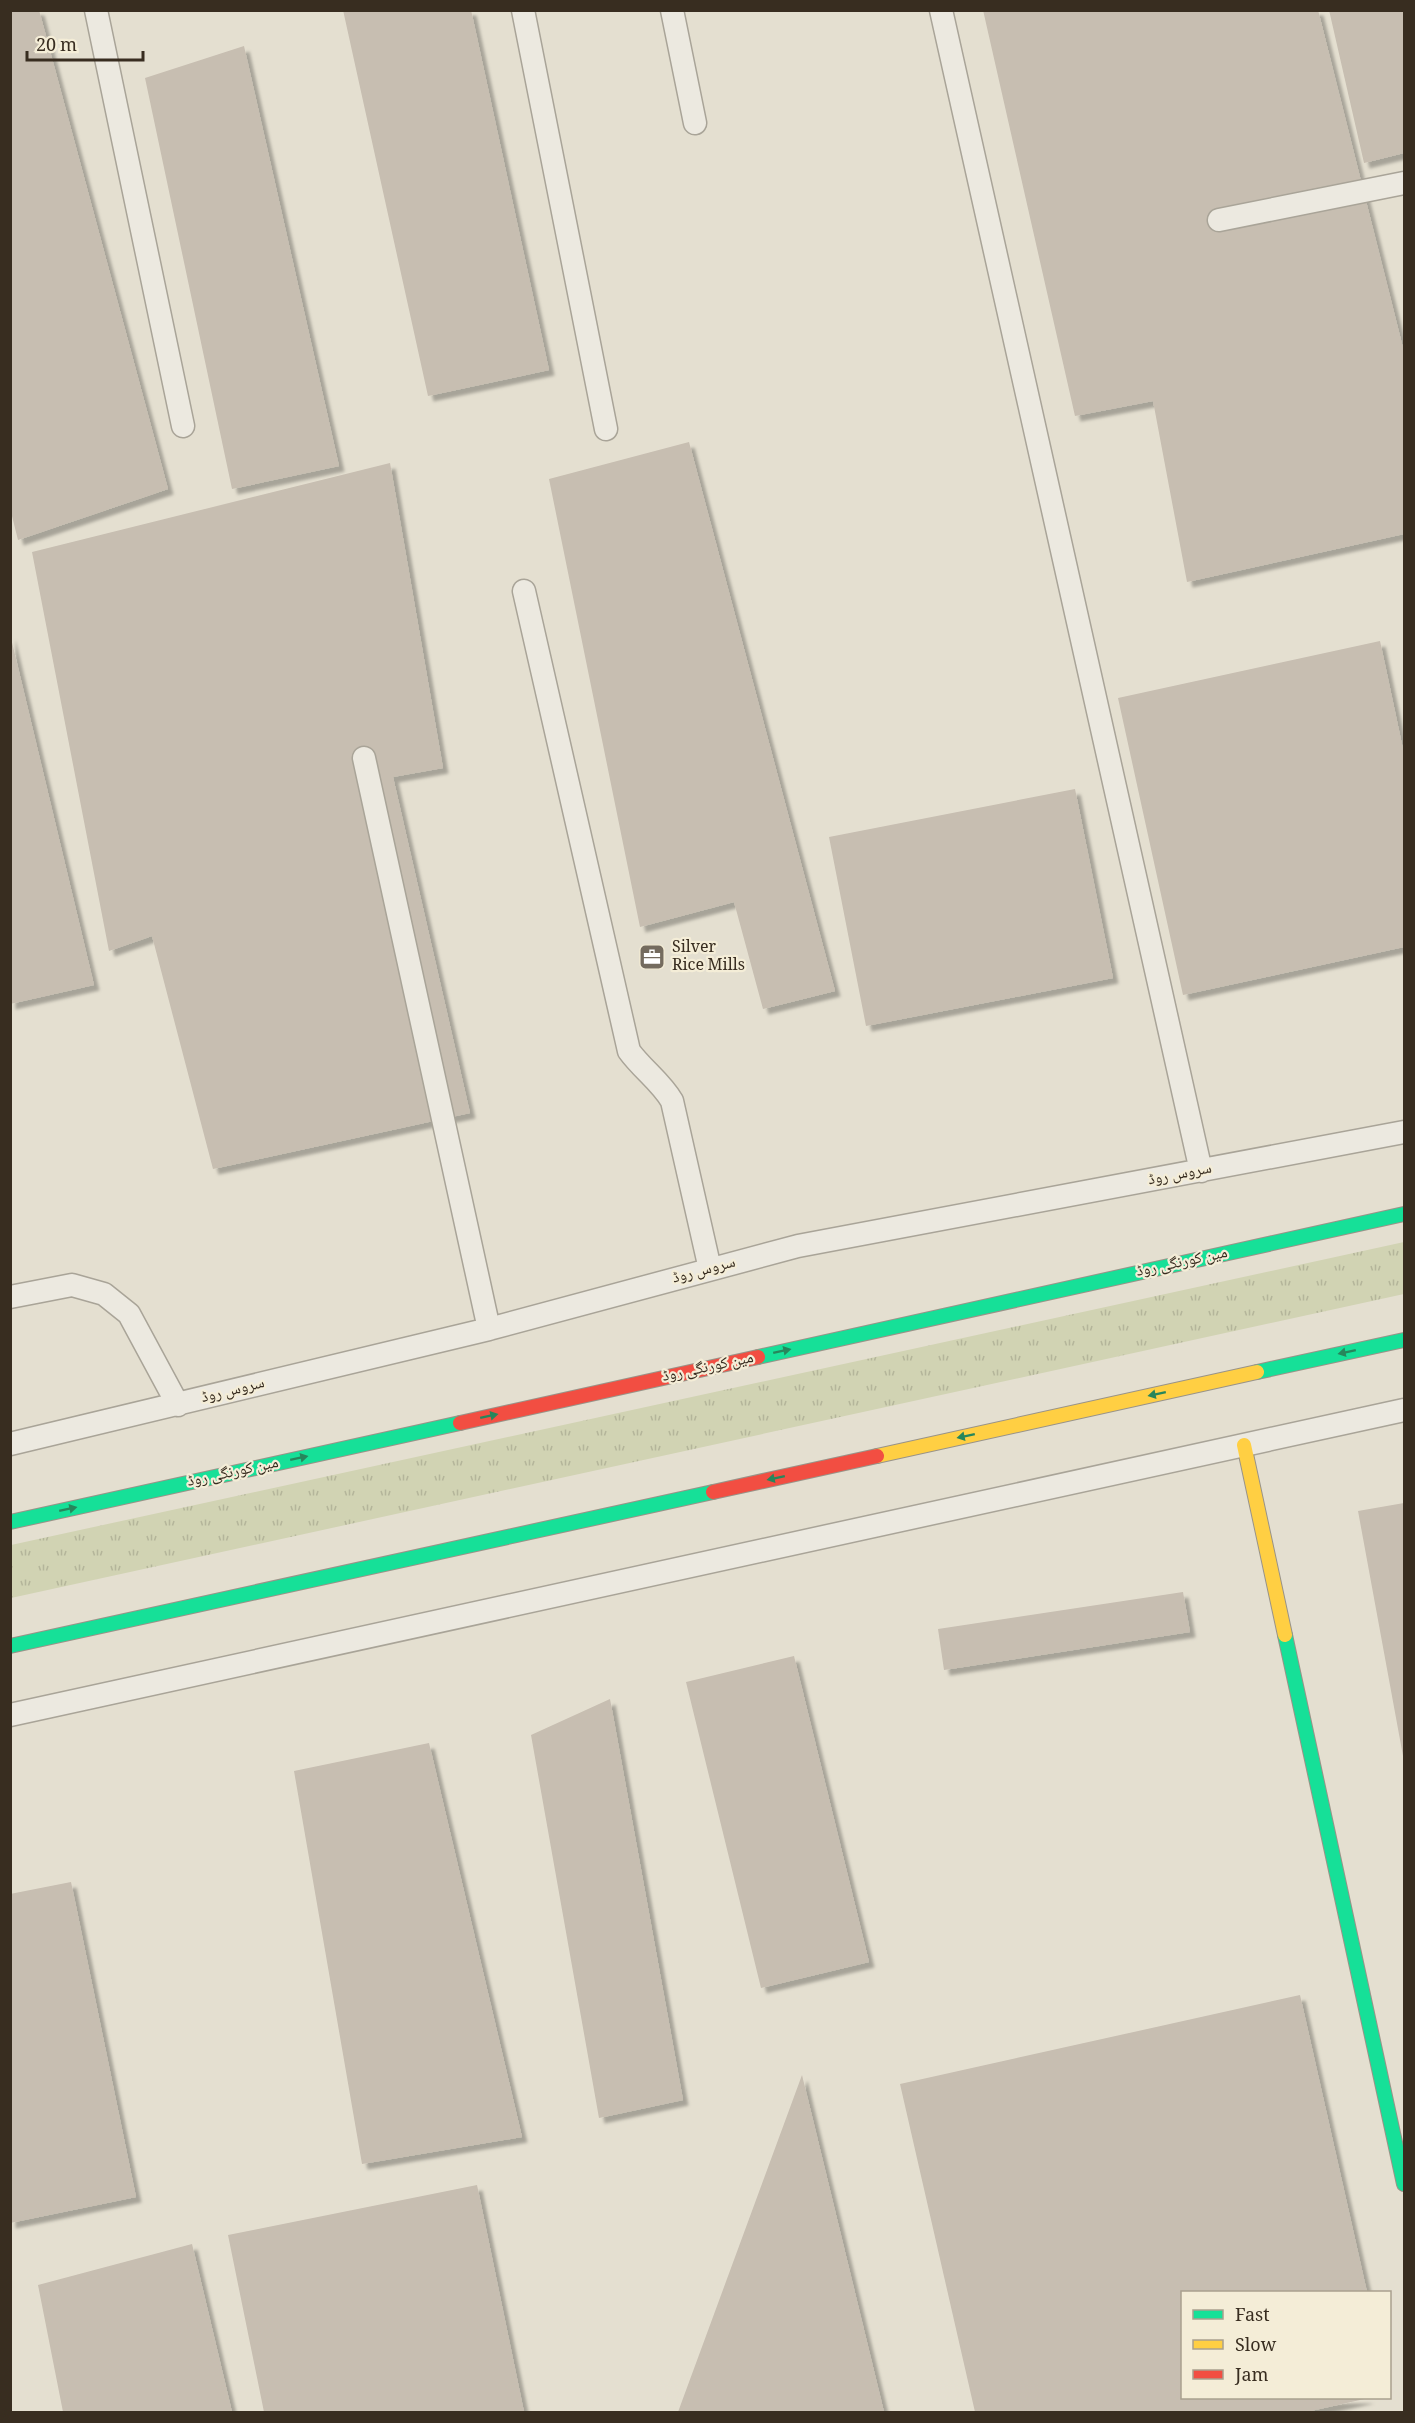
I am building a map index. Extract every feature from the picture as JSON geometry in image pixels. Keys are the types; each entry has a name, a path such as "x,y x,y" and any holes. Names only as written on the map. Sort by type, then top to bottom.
{"main road":[{"name":"مین کورنگی روڈ","path":"10,1522 1404,1214"},
{"path":"10,1646 1404,1340"},
{"path":"1244,1445 1404,2184"}],"lane":[{"path":"96,10 183,426"},
{"path":"523,10 606,429"},
{"path":"672,10 695,123"},
{"path":"941,10 1201,1171"},
{"path":"1219,220 1404,183"},
{"path":"524,591 629,1051 640,1066 667,1092 672,1101 710,1269"},
{"path":"364,758 489,1329"},
{"name":"سروس روڈ","path":"10,1444 489,1329 798,1246 1404,1132"},
{"path":"10,1297 72,1285 104,1294 129,1314 178,1405"},
{"path":"10,1715 1404,1410"}],"green space":[{"path":"1404,1242 1404,1294 11,1598 11,1545"}],"building":[{"path":"10,10 39,10 168,489 18,540 10,508"},
{"path":"343,10 471,10 549,370 428,396"},
{"path":"983,10 1318,10 1404,352 1404,534 1187,582 1153,401 1075,416"},
{"path":"1329,10 1404,10 1404,153 1364,163"},
{"path":"244,46 339,466 232,489 145,78"},
{"path":"689,442 835,991 763,1009 734,902 640,927 549,479"},
{"path":"390,463 443,768 393,777 470,1113 213,1169 152,936 109,951 32,552"},
{"path":"10,634 94,985 10,1004"},
{"path":"1380,641 1404,754 1404,947 1183,995 1118,698"},
{"path":"1075,789 1113,978 866,1026 829,837"},
{"path":"1404,1503 1404,1756 1403,1756 1358,1511"},
{"path":"1183,1592 1190,1632 944,1670 938,1629"},
{"path":"794,1656 869,1962 761,1988 686,1682"},
{"path":"610,1699 683,2100 599,2118 531,1735"},
{"path":"429,1743 522,2137 362,2164 294,1771"},
{"path":"71,1882 136,2197 10,2223 10,1894"},
{"path":"1300,1995 1367,2291 1181,2291 1181,2399 1364,2399 1306,2412 975,2412 900,2084"},
{"path":"802,2075 884,2412 678,2412"},
{"path":"477,2185 524,2412 264,2412 228,2235"},
{"path":"192,2244 232,2412 63,2412 38,2285"}],"traffic: fast":[{"path":"758,1357 1404,1214"},
{"path":"1257,1372 1404,1340"},
{"path":"10,1522 460,1423"},
{"path":"10,1646 713,1492"},
{"path":"1285,1635 1404,2184"}],"traffic: slow":[{"path":"877,1456 1257,1372"},
{"path":"1244,1445 1285,1635"}],"traffic: jam":[{"path":"460,1423 758,1357"},
{"path":"713,1492 877,1456"}],"place":[{"name":"Silver Rice Mills","path":"652,957"}]}
